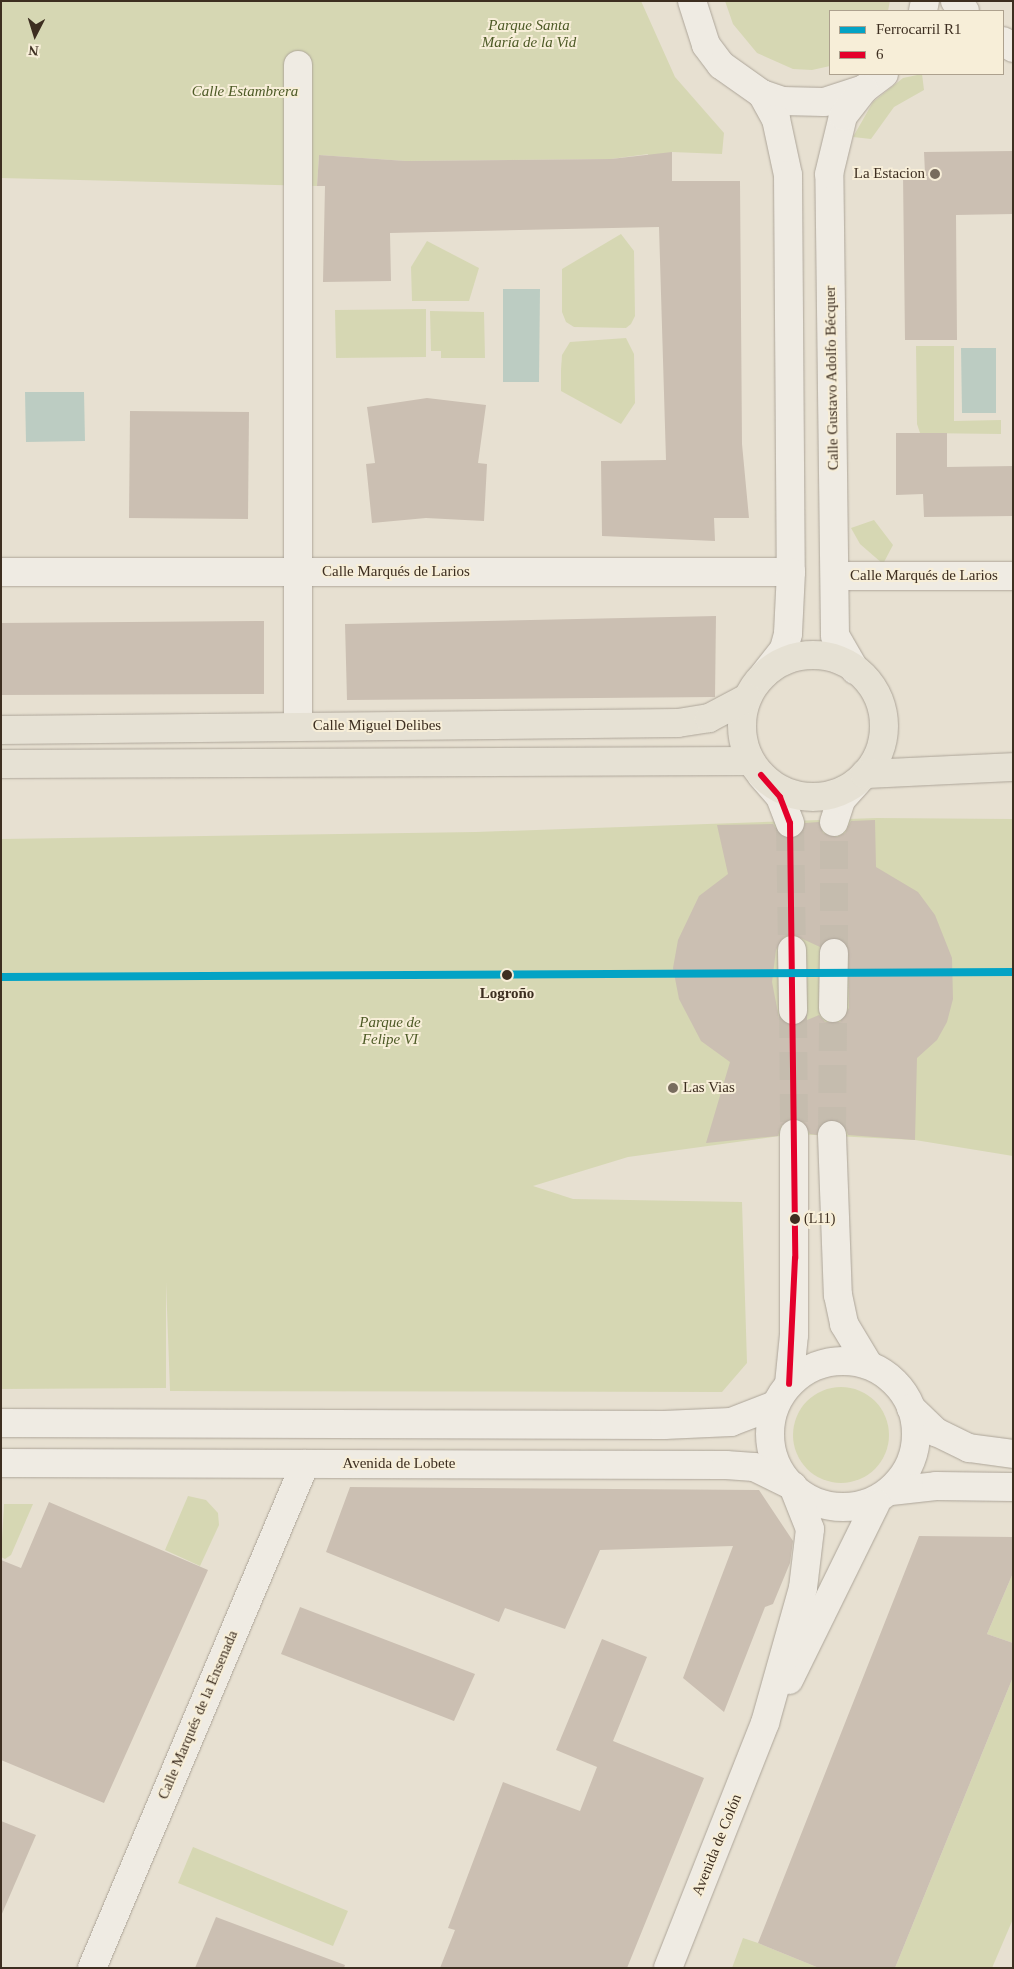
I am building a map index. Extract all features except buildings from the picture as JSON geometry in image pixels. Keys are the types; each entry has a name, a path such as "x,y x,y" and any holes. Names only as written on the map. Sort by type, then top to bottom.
{"main road":[{"path":"692,1 706,45 721,65 762,94 803,103 844,98 874,82"},
{"path":"955,1 964,10"},
{"path":"298,66 298,727"},
{"name":"Calle Gustavo Adolfo Bécquer","path":"861,778 880,749 884,720 880,703 873,688 855,670 835,636 829,174 842,116 874,82"},
{"name":"Calle Gustavo Adolfo Bécquer","path":"756,768 743,740 742,719 748,698 784,649 788,634 791,572 788,175 776,119 762,94"},
{"name":"Calle Marqués de Larios","path":"1,572 791,572"},
{"name":"Calle Marqués de Larios","path":"835,576 1013,576"},
{"name":"Calle Gustavo Adolfo Bécquer","path":"765,674 796,657 814,655 831,658 855,670"},
{"name":"Calle Miguel Delibes","path":"1,730 678,723 709,718 748,698"},
{"path":"880,749 886,761 910,770"},
{"path":"1,764 756,768 774,786 807,797 842,792 861,778 910,770 1013,767"},
{"path":"756,768 780,797 790,823"},
{"path":"834,822 841,800 861,778"},
{"path":"792,950 793,1010"},
{"path":"833,1008 834,953"},
{"path":"794,1134 794,1334 782,1395 770,1422 772,1454 793,1486 822,1505 848,1509 883,1497 936,1486 1013,1488"},
{"path":"832,1135 838,1296 844,1324 868,1364"},
{"path":"1,1423 664,1425 731,1422 782,1395 803,1371 828,1362 853,1360 868,1364 892,1381 910,1408 936,1432 969,1448 1013,1454"},
{"path":"883,1497 904,1476 913,1455 910,1408"},
{"name":"Avenida de Lobete","path":"1,1463 726,1465 754,1467 793,1486"},
{"name":"Calle Marqués de la Ensenada","path":"92,1968 306,1464"},
{"name":"Avenida de Colón","path":"668,1968 765,1723 810,1554 810,1529 793,1486"},
{"name":"Avenida de Colón","path":"765,1723 802,1657 883,1497"}],"green space":[{"name":"Calle Estambrera","path":"1,1 641,1 675,77 724,133 722,154 672,152 672,181 649,227 648,154 611,159 406,161 319,155 317,186 1,178"},
{"path":"725,1 890,1 888,10 829,10 829,66 812,70 793,69 757,53 733,24"},
{"path":"922,75 924,90 894,107 871,139 853,137 873,102 903,78"},
{"path":"621,234 634,251 635,316 631,324 626,328 574,327 566,322 562,312 562,269"},
{"path":"427,241 479,268 469,301 412,301 411,267"},
{"path":"426,309 426,357 336,358 335,310"},
{"path":"430,311 484,312 485,358 441,358 441,351 431,351"},
{"path":"626,338 634,354 635,403 621,424 561,391 561,370 562,355 570,342"},
{"path":"916,346 954,346 954,421 1001,420 1001,434 920,433 917,424"},
{"path":"874,520 893,545 883,564 860,544 851,528"},
{"name":"Parque de Felipe VI","path":"877,818 1013,819 1013,1156 915,1140 794,1134 628,1157 533,1186 573,1199 742,1202 747,1363 722,1392 170,1391 166,1282 166,1388 1,1389 1,839 476,832"},
{"path":"841,1387 860,1390 875,1401 886,1416 889,1435 886,1454 875,1469 860,1480 841,1483 822,1480 807,1469 796,1454 793,1435 796,1416 807,1401 822,1390"},
{"path":"188,1496 206,1500 218,1513 219,1525 200,1566 165,1550"},
{"path":"4,1504 33,1504 11,1555 5,1559 1,1557"},
{"path":"1013,1573 1013,1643 987,1634"},
{"path":"1013,1677 1013,1919 992,1968 895,1968"},
{"path":"193,1847 348,1911 333,1946 178,1883"},
{"path":"743,1938 758,1943 819,1968 732,1968"}],"shaded area":[{"path":"503,289 540,289 539,382 503,382"},
{"path":"961,348 996,348 996,413 962,413"},
{"path":"25,392 84,392 85,441 26,442"}],"tunnel":[{"path":"834,822 834,953"},
{"path":"790,823 792,950"},
{"path":"832,1135 833,1008"},
{"path":"793,1010 794,1134"}],"rail line":[{"name":"R1","path":"1,977 1013,972"}],"transit line":[{"name":"6","path":"761,775 780,797 790,823 795,1258 789,1384"}],"place":[{"name":"La Estacion","path":"935,174"},
{"name":"Logroño","path":"507,975"},
{"name":"Las Vias","path":"673,1088"},
{"name":"(L11)","path":"795,1219"}],"park label":[{"name":"Parque Santa María de la Vid","path":"529,34"}]}
